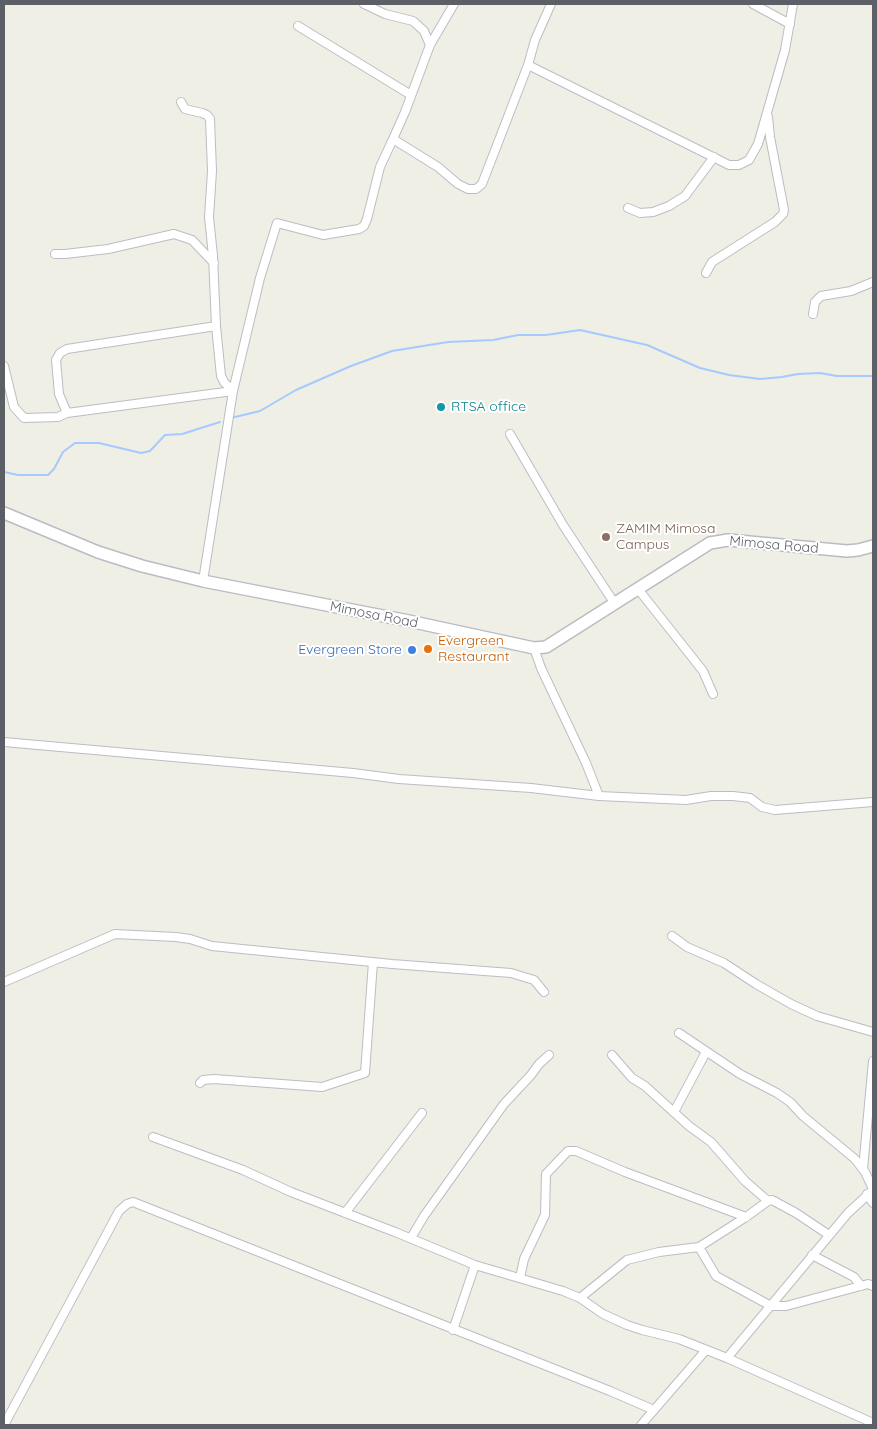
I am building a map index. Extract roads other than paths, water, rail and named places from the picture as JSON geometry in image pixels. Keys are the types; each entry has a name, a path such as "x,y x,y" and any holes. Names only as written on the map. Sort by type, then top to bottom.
{"street":[{"path":"364,4 385,14 412,21 424,31 430,44"},
{"path":"203,581 232,391 260,278 278,224 285,224 323,235 359,229 364,226 380,167 405,112 430,44 454,4"},
{"path":"393,139 444,171 458,184 468,189 476,189 482,184 528,65 535,40 551,4"},
{"path":"753,4 790,24"},
{"path":"528,65 714,157 729,164 739,166 749,160 758,144 785,50 793,4"},
{"path":"298,26 411,96"},
{"path":"181,102 185,109 202,113 210,120 212,171 209,217 214,263 216,326 221,376 232,391"},
{"path":"706,273 712,262 775,222 783,214 784,210 770,138 768,113"},
{"path":"628,208 640,214 653,212 669,206 684,196 714,157"},
{"path":"55,254 108,249 174,234 192,240 214,263"},
{"path":"813,314 815,302 822,296 851,291 873,282"},
{"path":"67,413 60,394 56,360 60,353 67,349 216,326"},
{"path":"4,366 14,406 24,418 58,417 67,413 232,391"},
{"path":"510,434 564,525 615,604"},
{"name":"Mimosa Road","path":"4,513 121,560 203,581 534,648 546,647 710,543 728,540 847,551 873,546"},
{"path":"638,589 702,671 713,694"},
{"path":"534,648 541,668 586,763 599,796"},
{"path":"4,742 352,773 399,779 531,788 599,796 686,800 711,796 733,796 750,798 762,807 775,810 873,802"},
{"path":"4,982 115,934 176,937 212,946 517,974 534,980 544,992"},
{"path":"672,936 687,947 724,963 791,1004 820,1017 873,1032"},
{"path":"200,1083 204,1080 214,1079 322,1087 364,1073 373,962"},
{"path":"679,1033 740,1074 784,1098 855,1159 863,1169 871,1191 873,1204"},
{"path":"674,1112 706,1052"},
{"path":"411,1238 424,1216 504,1104 549,1055"},
{"path":"612,1055 632,1078 645,1086 689,1126 711,1142 745,1181 768,1201"},
{"path":"863,1169 873,1061"},
{"path":"345,1213 422,1113"},
{"path":"153,1137 243,1170 291,1192 475,1265 563,1291 580,1298 604,1314 627,1325 679,1339 728,1358 873,1423"},
{"path":"520,1278 524,1259 545,1215 546,1174 568,1151 576,1151 625,1172 746,1217"},
{"path":"728,1358 852,1208 871,1191"},
{"path":"580,1298 627,1260 659,1252 699,1247 772,1200 796,1213 829,1236"},
{"path":"4,1425 119,1211 126,1204 133,1202 654,1410"},
{"path":"699,1247 716,1276 771,1306 786,1306 868,1284 873,1286"},
{"path":"812,1255 854,1278 861,1286"},
{"path":"453,1330 475,1265"},
{"path":"641,1425 706,1350"}],"waterway":[{"path":"231,418 260,411 296,390 351,366 392,351 448,342 493,340 518,335 546,335 580,330 647,345 700,368 729,375 760,379 820,373 837,376 873,376"},
{"path":"4,472 18,475 48,475 54,469 63,452 75,443 99,443 141,453 150,451 165,435 182,434 220,422"}],"place":[{"name":"RTSA office","path":"441,407"},
{"name":"ZAMIM Mimosa Campus","path":"606,537"},
{"name":"Evergreen Restaurant","path":"428,649"},
{"name":"Evergreen Store","path":"412,650"}]}
